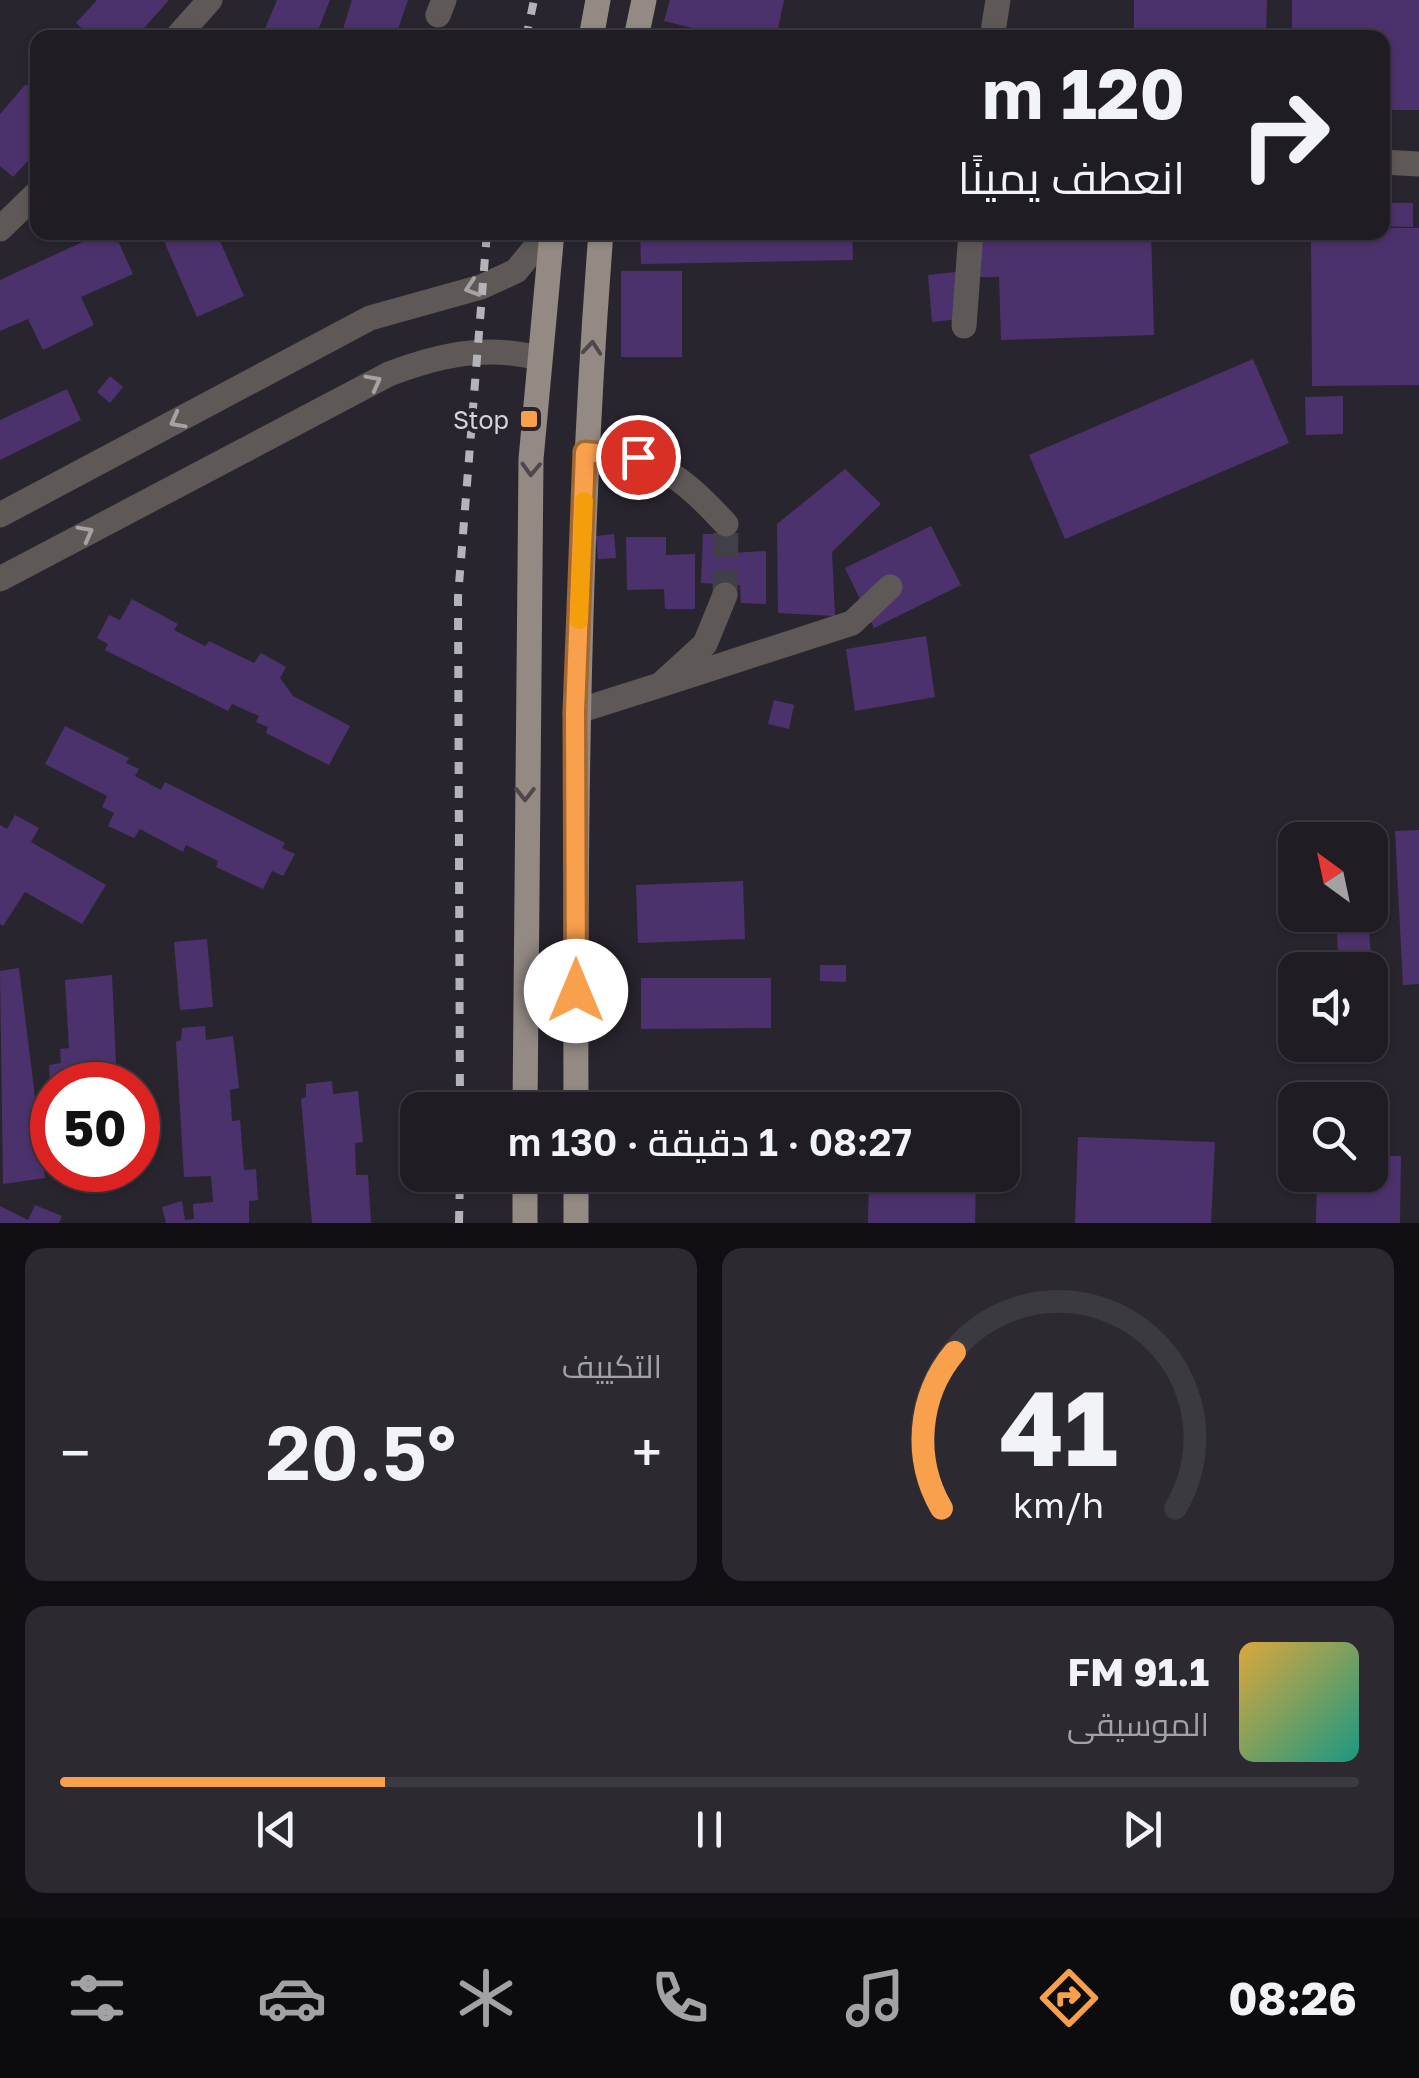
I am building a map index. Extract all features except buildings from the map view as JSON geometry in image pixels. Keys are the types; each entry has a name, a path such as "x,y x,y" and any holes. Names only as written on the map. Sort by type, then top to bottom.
{"main road":[{"path":"592,30 598,0"},
{"path":"638,30 644,0"},
{"path":"525,1092 525,722 531,459 549,240"},
{"path":"576,1092 575,712 585,452 600,240"},
{"path":"525,1192 525,1223"},
{"path":"576,1192 576,1223"}],"street":[{"path":"183,30 210,0"},
{"path":"993,30 998,0"},
{"path":"1390,162 1419,164"},
{"path":"0,229 30,200"},
{"path":"0,514 370,318 481,287 516,271 543,240"},
{"path":"964,326 970,240"},
{"path":"0,578 389,374 430,359 476,350 502,349 540,358"},
{"path":"585,452 638,457 686,482 726,524"},
{"path":"575,712 852,622 890,588"},
{"path":"660,685 705,644 725,595"}],"tunnel":[{"path":"725,595 726,524"}],"railway":[{"path":"528,30 534,0"},
{"path":"460,1092 458,597 486,240"},
{"path":"459,1223 460,1192"}],"slow traffic":[{"path":"579,620 584,501"}],"place":[{"name":"Stop","path":"529,419"}],"route":[{"path":"576,991 575,712 585,452 638,457"}]}
